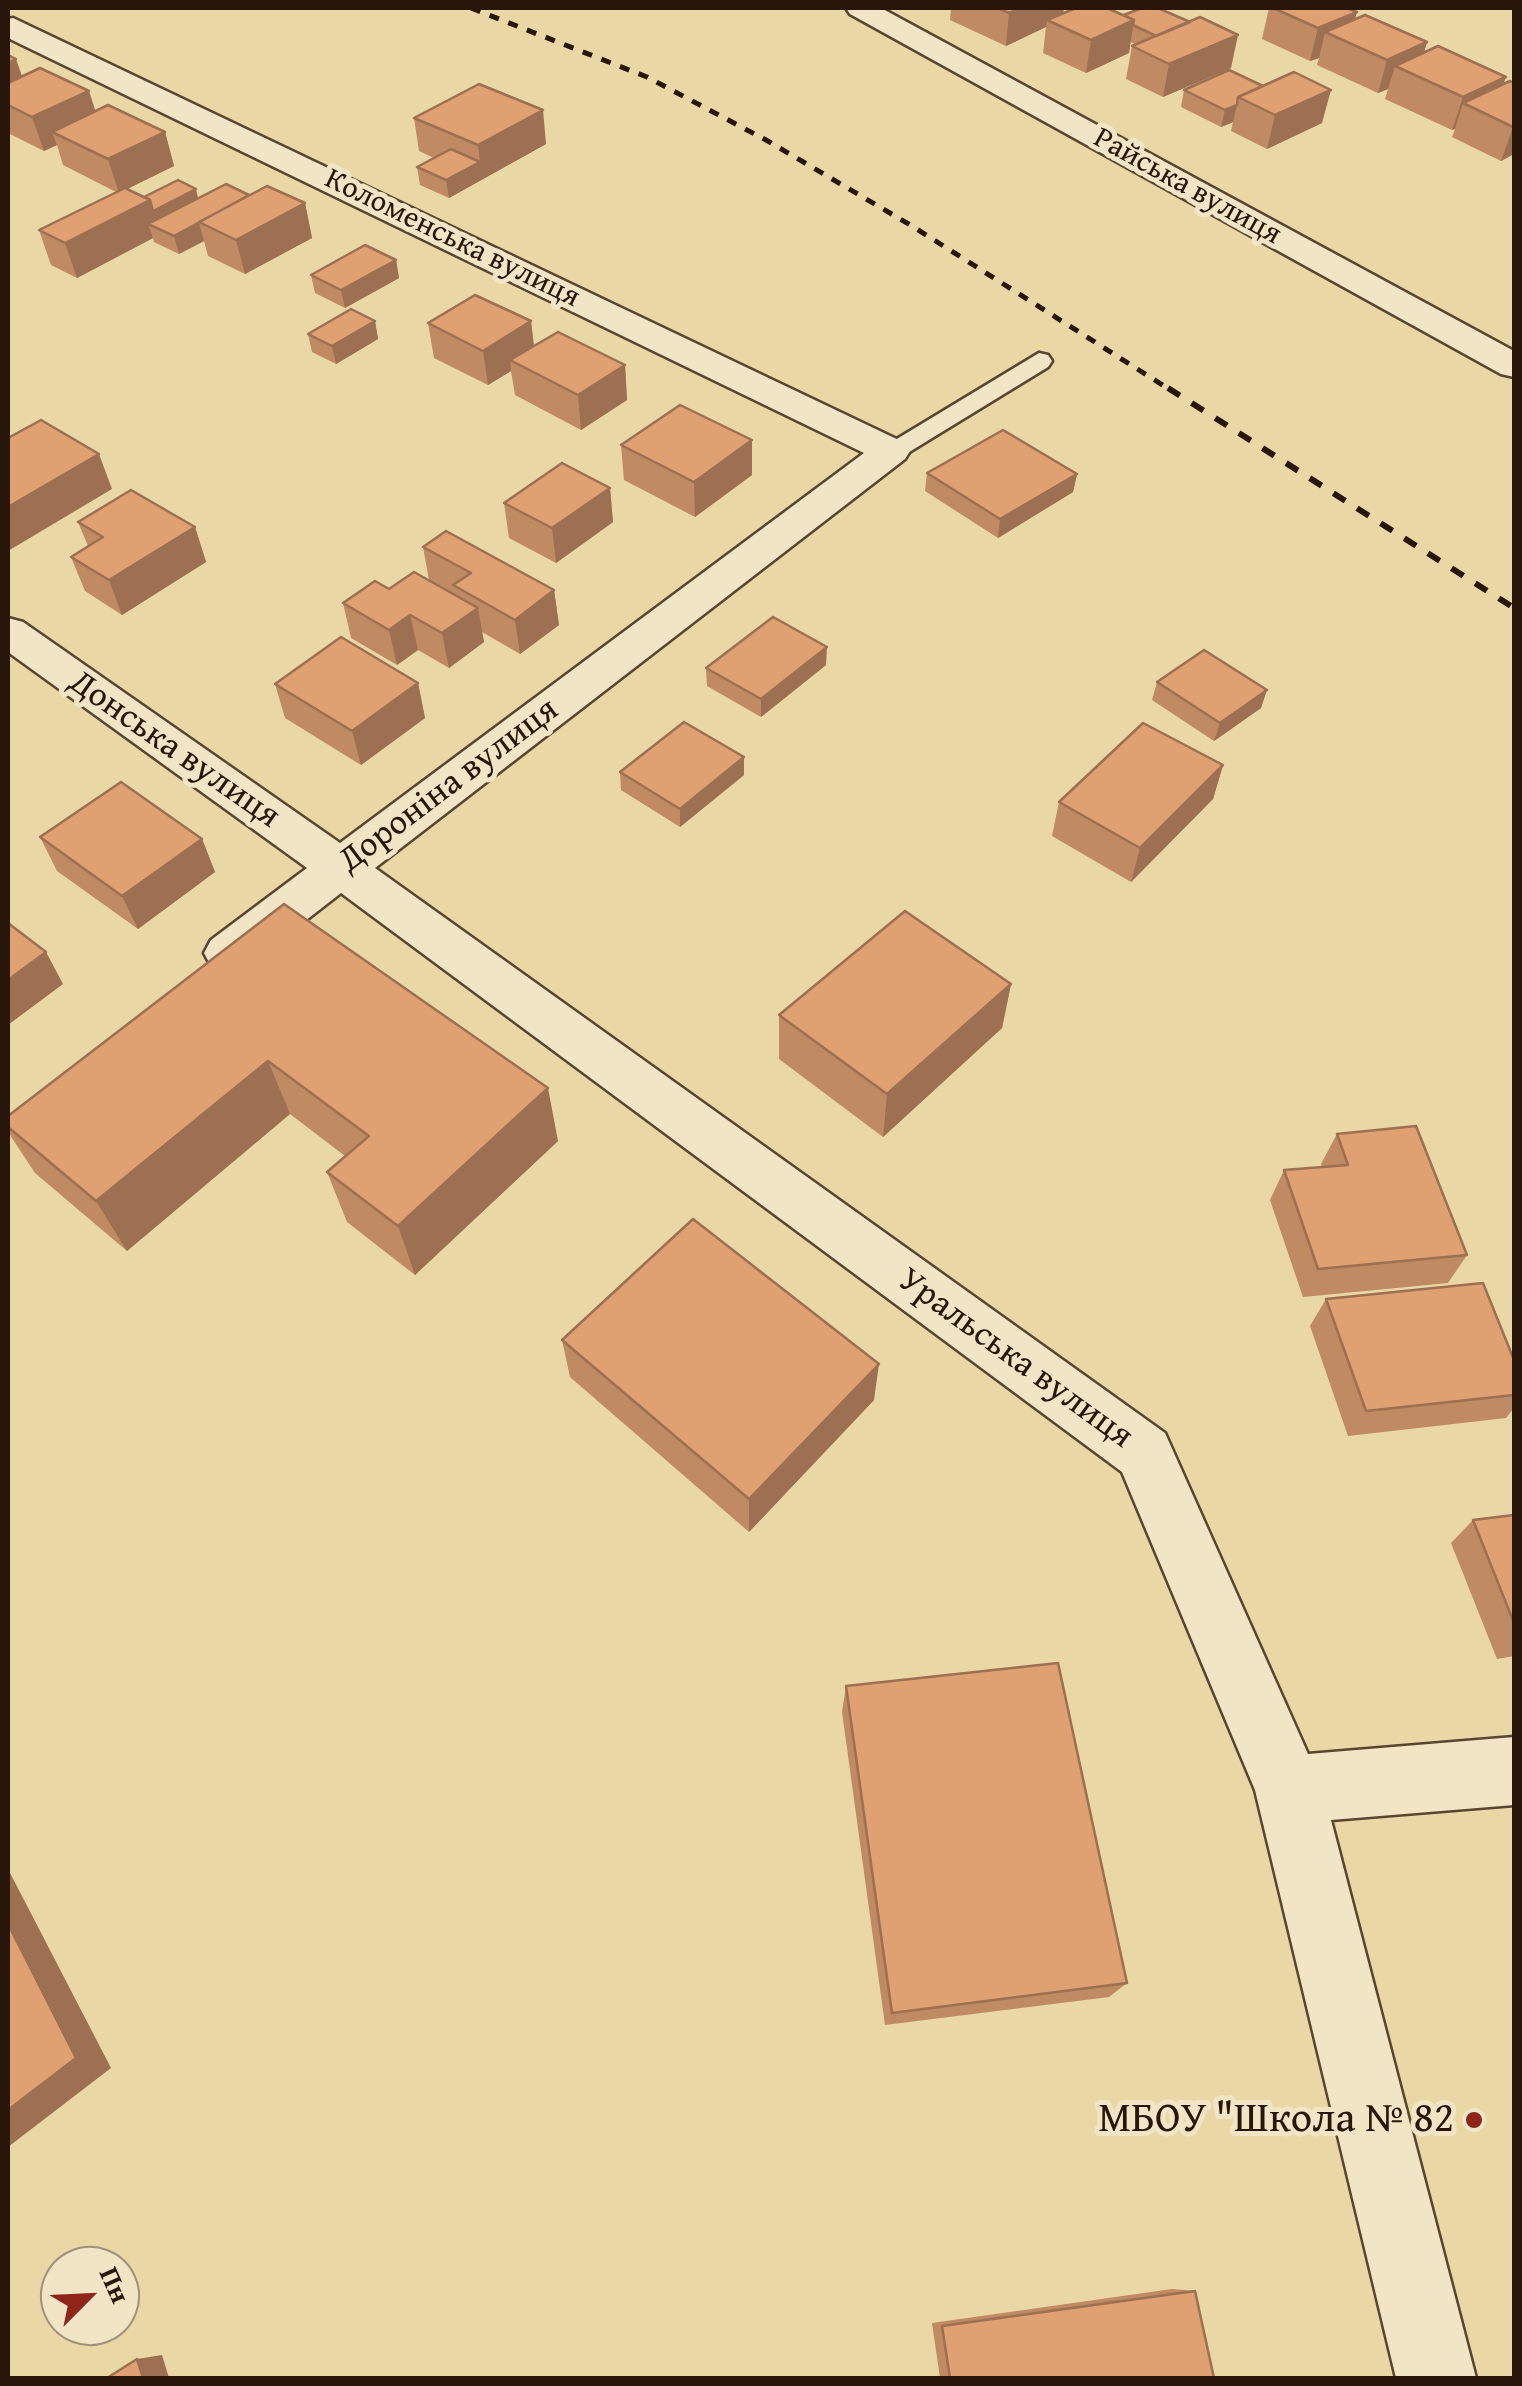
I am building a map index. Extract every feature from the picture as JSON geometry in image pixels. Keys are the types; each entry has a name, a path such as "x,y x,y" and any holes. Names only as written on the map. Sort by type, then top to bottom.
{"street":[{"name":"Райська вулиця","path":"860,8 1514,366"},
{"name":"Коломенська вулиця","path":"10,28 891,451"},
{"name":"Дороніна вулиця","path":"198,976 891,451"},
{"name":"Донська вулиця","path":"8,632 341,868"},
{"name":"Уральська вулиця","path":"341,868 1144,1452 1289,1789 1436,2378"},
{"path":"1289,1789 1514,1771"}],"lane":[{"path":"891,451 1039,361"}],"building":[{"path":"1076,8 1107,8 1134,20 1091,40 1047,20"},
{"path":"1142,8 1158,8 1190,22 1156,36 1133,25 1134,20 1124,15"},
{"path":"1273,8 1347,8 1357,12 1318,28"},
{"path":"1365,15 1427,42 1387,60 1325,32"},
{"path":"1200,17 1238,35 1169,64 1132,46"},
{"path":"1438,46 1506,77 1463,97 1395,66"},
{"path":"40,68 89,91 32,117 8,105 8,83"},
{"path":"1229,70 1263,86 1238,97 1237,105 1225,110 1184,90"},
{"path":"1294,72 1331,90 1275,115 1238,97"},
{"path":"1510,81 1514,83 1513,127 1463,103"},
{"path":"479,84 543,110 478,145 414,118"},
{"path":"108,105 165,132 108,159 52,132"},
{"path":"451,149 480,162 446,180 417,167"},
{"path":"178,180 196,189 153,211 150,200 144,197"},
{"path":"226,184 249,195 174,236 148,224"},
{"path":"267,186 305,203 236,240 199,222"},
{"path":"125,188 150,200 65,243 39,230"},
{"path":"365,245 396,260 341,290 311,275"},
{"path":"475,295 531,321 483,351 428,323"},
{"path":"351,309 375,321 332,346 308,334"},
{"path":"558,332 625,365 578,395 510,360"},
{"path":"680,405 752,440 694,482 621,445"},
{"path":"41,420 99,454 8,507 8,438"},
{"path":"1003,430 1077,474 1000,519 927,473"},
{"path":"562,463 610,488 552,528 504,503"},
{"path":"131,490 195,527 109,580 71,557 103,537 78,522"},
{"path":"446,531 554,590 515,620 453,585 471,573 423,547"},
{"path":"414,572 478,608 442,633 410,615 389,630 343,603 375,581 389,589"},
{"path":"773,617 827,647 761,699 706,668"},
{"path":"341,637 418,683 352,731 275,684"},
{"path":"1204,650 1267,690 1220,723 1157,682"},
{"path":"684,722 744,757 680,809 620,772"},
{"path":"1143,723 1223,765 1140,848 1059,802"},
{"path":"121,782 202,839 122,896 40,837"},
{"path":"284,904 548,1088 398,1226 327,1172 369,1136 268,1061 96,1201 8,1127 8,1116"},
{"path":"905,911 1011,984 887,1094 779,1015"},
{"path":"8,923 46,952 8,980"},
{"path":"1416,1126 1467,1255 1318,1269 1284,1170 1348,1165 1337,1134"},
{"path":"693,1219 879,1364 749,1499 562,1340"},
{"path":"1483,1283 1514,1360 1514,1395 1366,1411 1326,1299"},
{"path":"1514,1515 1514,1623 1473,1520"},
{"path":"1058,1663 1127,1983 892,2013 846,1686"},
{"path":"8,1924 76,2058 8,2110"},
{"path":"1195,2291 1214,2378 950,2378 942,2326"},
{"path":"137,2359 143,2378 107,2378"}],"railway":[{"path":"471,8 647,77 766,140 912,226 1172,391"},
{"path":"1168,388 1514,608"}],"place":[{"name":"МБОУ \"Школа № 82","path":"1474,2120"}]}
